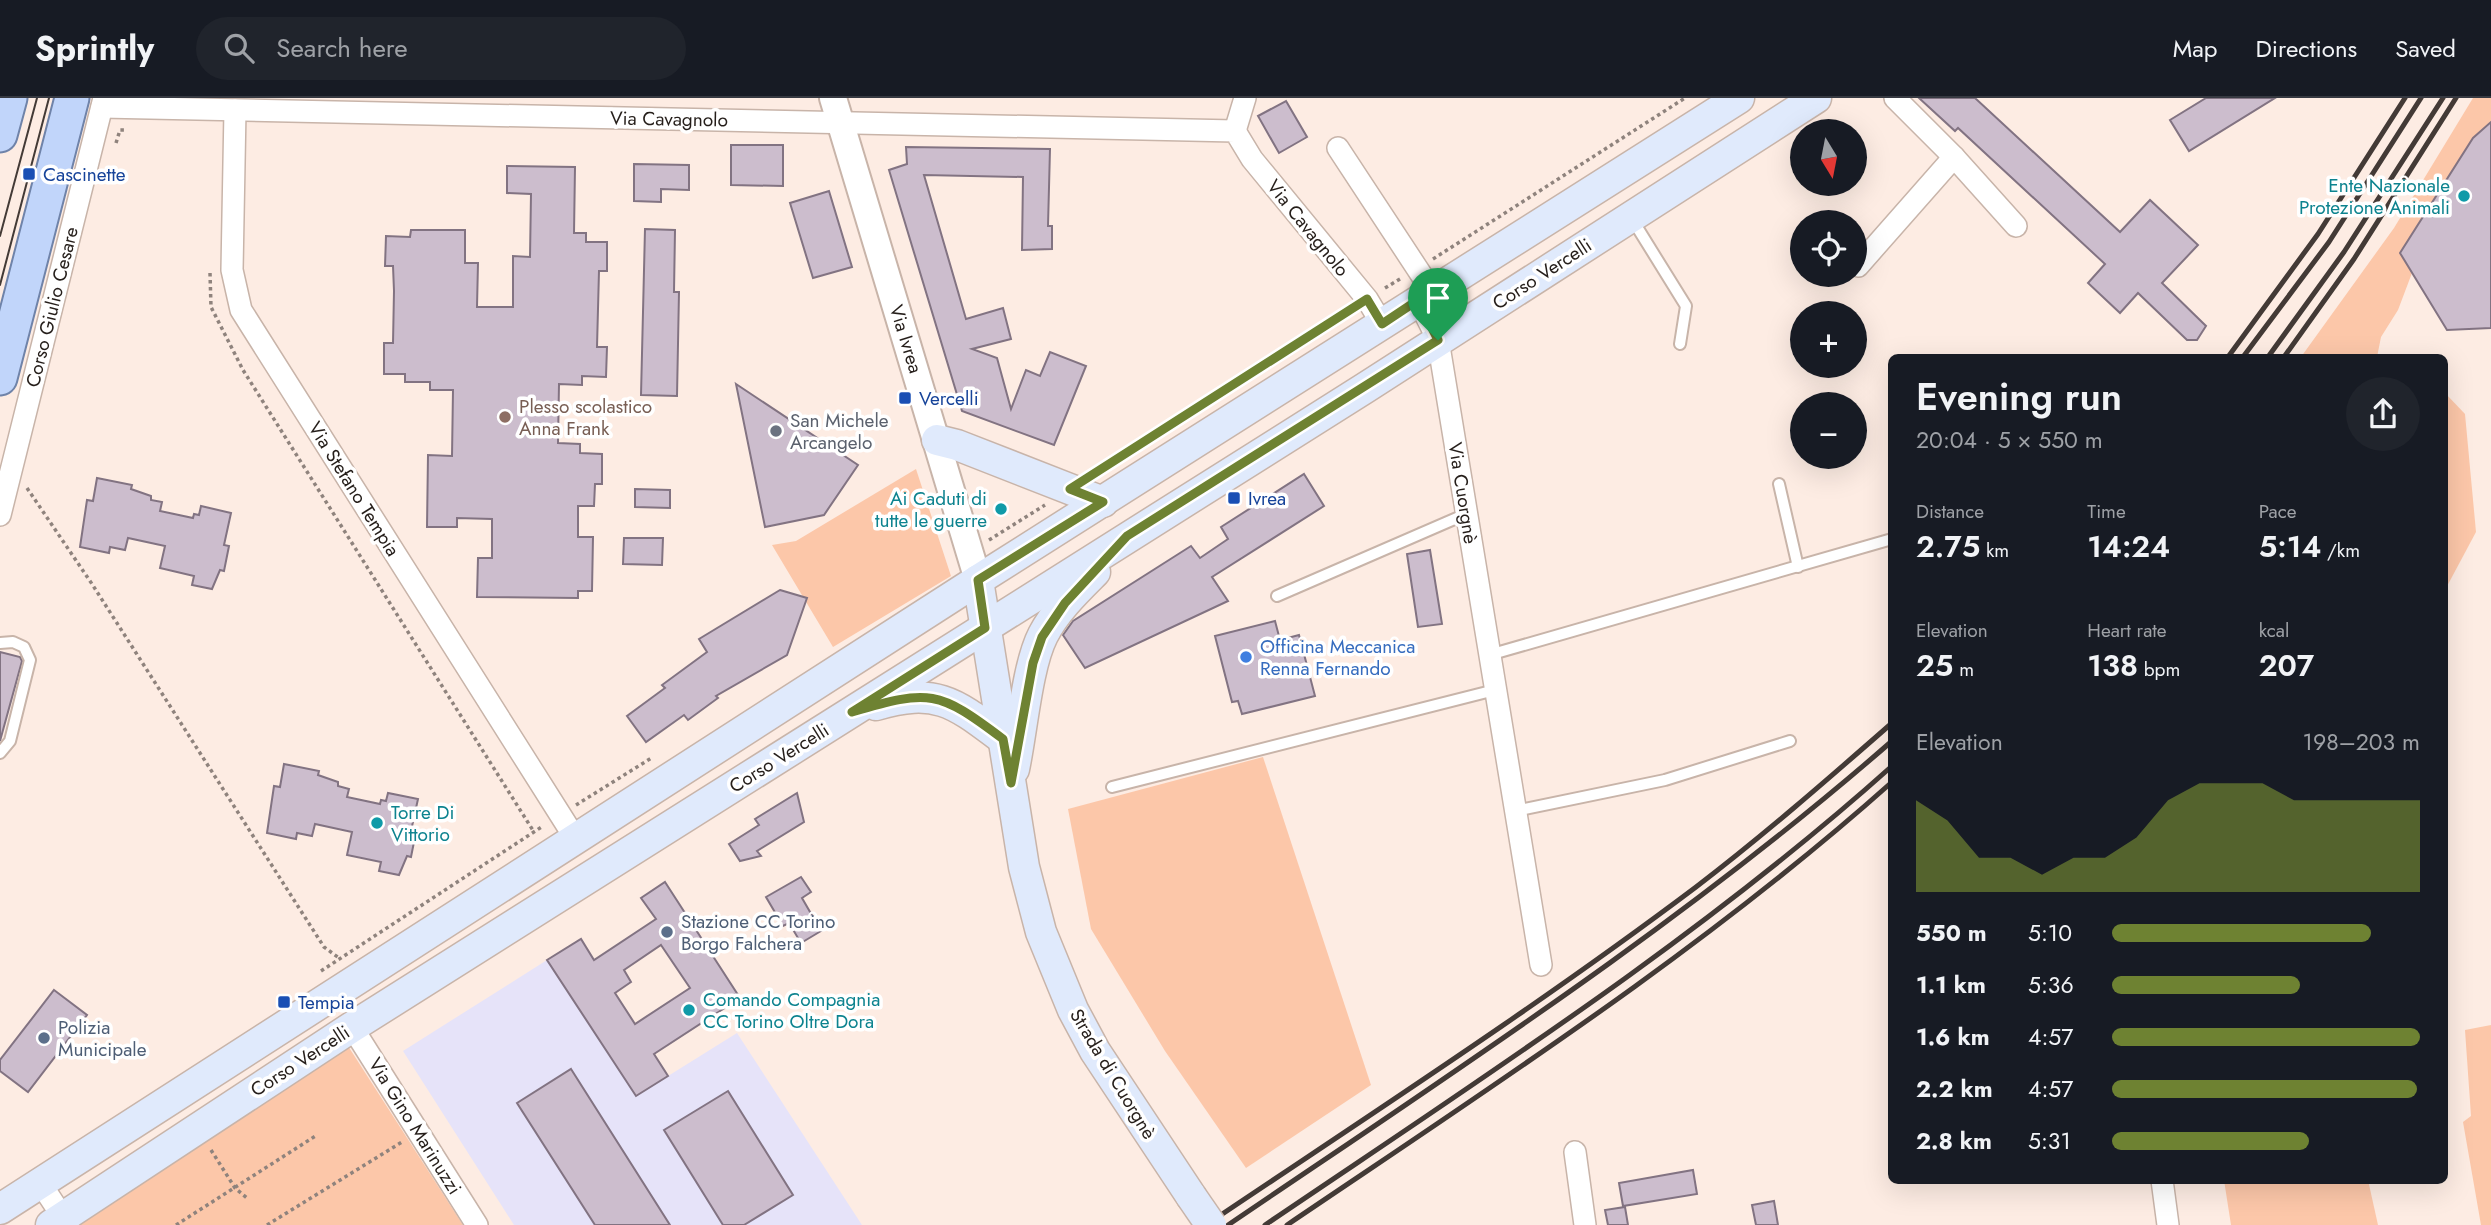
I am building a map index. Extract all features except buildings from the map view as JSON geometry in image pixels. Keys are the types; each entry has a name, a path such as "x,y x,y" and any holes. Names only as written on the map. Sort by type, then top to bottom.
{"main road":[{"path":"0,135 10,98"},
{"name":"Corso Vercelli","path":"0,1209 1103,502 1374,312 1423,287 1739,98"},
{"name":"Corso Vercelli","path":"61,1223 352,1027 985,628 1816,98"},
{"name":"Corso Giulio Cesare","path":"12,360 93,101"},
{"path":"937,440 957,445 1103,502"},
{"path":"1011,783 1033,663 1042,637 1065,603 1127,536"},
{"name":"Strada di Cuorgnè","path":"978,580 1003,739 1033,902 1051,961 1073,1010 1112,1078 1211,1225"},
{"path":"852,712 902,698 934,698 957,706 1003,739"}],"street":[{"path":"1236,131 1245,98"},
{"path":"1895,98 1954,157 2016,226"},
{"name":"Via Cavagnolo","path":"93,101 235,110 473,107 836,110 1236,131 1252,159 1374,312"},
{"name":"Via Stefano Tempia","path":"235,110 232,270 241,310 575,838"},
{"name":"Via Ivrea","path":"836,110 978,580"},
{"name":"Via Cuorgnè","path":"1338,148 1423,287 1438,340 1541,965"},
{"path":"1867,256 1954,157"},
{"name":"Corso Giulio Cesare","path":"0,515 12,360"},
{"name":"Via Gino Marinuzzi","path":"352,1027 477,1225"},
{"path":"1575,1152 1585,1225"},
{"name":"Corso Vercelli","path":"41,1184 61,1223"},
{"path":"2163,1184 2168,1225"}],"lane":[{"path":"1631,216 1686,306 1680,344"},
{"path":"1779,484 1798,567"},
{"path":"1277,596 1466,514"},
{"path":"1489,655 1888,540"},
{"path":"0,643 20,645 30,660 10,741 0,753"},
{"path":"1112,787 1495,690"},
{"path":"1515,811 1665,780 1790,741"}],"path":[{"path":"989,540 1070,489 1374,312 1423,287 1685,98"},
{"path":"113,154 120,130 133,130"},
{"path":"26,487 92,584 324,947 339,958"},
{"path":"198,1129 235,1188 247,1198"},
{"path":"267,1225 418,1132"},
{"path":"176,1225 317,1135"}],"shaded area":[{"path":"2473,98 2491,98 2491,127 2415,265 2398,310 2381,337 2378,354 2303,354 2394,228"},
{"path":"2448,396 2465,414 2476,532 2448,584"},
{"path":"916,469 951,576 833,647 772,545 796,541"},
{"path":"1263,757 1371,1085 1246,1168 1165,1051 1091,929 1068,809"},
{"path":"547,960 636,1096 737,1033 862,1225 514,1225 403,1051"},
{"path":"2491,1025 2491,1225 2481,1225 2463,1122 2471,1116 2465,1030"},
{"path":"348,1046 463,1225 77,1225"},
{"path":"2225,1184 2369,1184 2378,1225 2231,1225"}],"tram line":[{"path":"0,236 37,98"},
{"path":"0,285 49,98"}],"railway":[{"path":"2230,354 2318,234 2405,98"},
{"path":"2245,354 2329,242 2421,98"},
{"path":"2270,354 2344,252 2443,98"},
{"path":"2286,354 2354,259 2456,98"},
{"path":"1206,1225 1454,1059 1636,931 1746,847 1888,726"},
{"path":"1228,1225 1483,1052 1651,933 1733,871 1888,744"},
{"path":"1265,1225 1507,1062 1665,949 1743,890 1888,769"},
{"path":"1287,1225 1597,1014 1673,959 1748,902 1888,785"}],"place":[{"name":"Cascinette","path":"29,174"},
{"name":"Ente Nazionale Protezione Animali","path":"2464,196"},
{"name":"Vercelli","path":"905,398"},
{"name":"Plesso scolastico Anna Frank","path":"505,417"},
{"name":"San Michele Arcangelo","path":"776,431"},
{"name":"Ivrea","path":"1234,498"},
{"name":"Ai Caduti di tutte le guerre","path":"1001,509"},
{"name":"Officina Meccanica Renna Fernando","path":"1246,657"},
{"name":"Torre Di Vittorio","path":"377,823"},
{"name":"Stazione CC Torino Borgo Falchera","path":"667,932"},
{"name":"Tempia","path":"284,1002"},
{"name":"Comando Compagnia CC Torino Oltre Dora","path":"689,1010"},
{"name":"Polizia Municipale","path":"44,1038"}],"route":[{"path":"1367,299 1382,324 1418,300 1438,340 1127,536 1065,603 1042,637 1033,663 1024,726 1011,783 1003,739 957,706 920,695 852,712 985,628 978,580 1103,502 1070,489 1367,299"}]}
